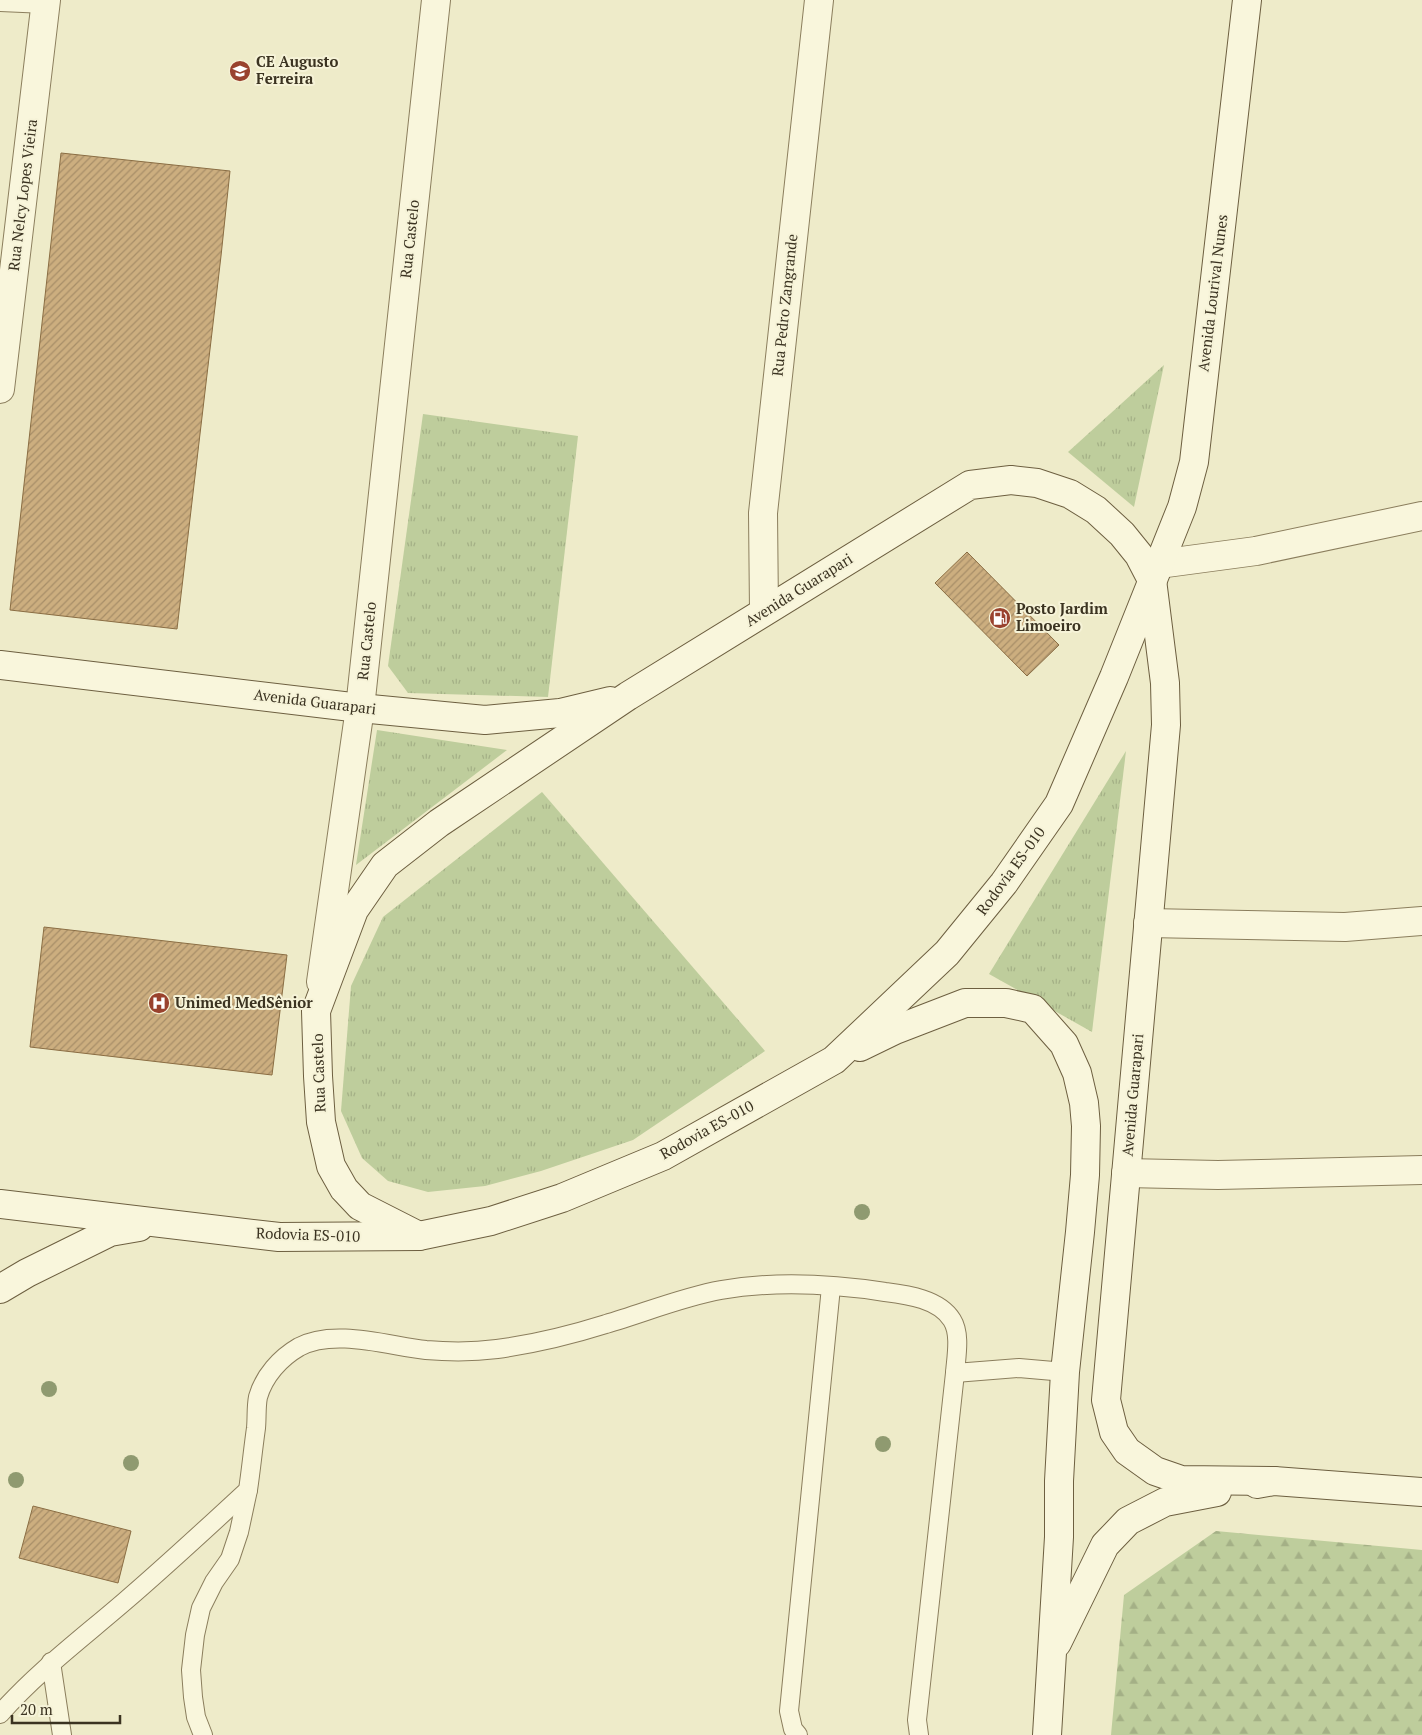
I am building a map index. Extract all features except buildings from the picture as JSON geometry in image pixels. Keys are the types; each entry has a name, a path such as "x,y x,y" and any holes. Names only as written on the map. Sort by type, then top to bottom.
{"street":[{"name":"Rua Castelo","path":"419,1236 360,1206 344,1189 332,1166 321,1122 316,1011 360,708 436,0"},
{"name":"Rua Pedro Zangrande","path":"764,612 763,513 818,0"},
{"name":"Avenida Lourival Nunes","path":"1156,572 1182,507 1194,462 1246,0"},
{"name":"Rua Nelcy Lopes Vieira","path":"0,389 46,2"},
{"name":"Avenida Guarapari","path":"316,1011 354,910 385,865 439,823 628,696 970,486 1011,480 1037,483 1070,494 1096,510 1122,534 1138,555 1156,572 1166,683 1166,725 1106,1400 1114,1432 1127,1451 1155,1471 1181,1480 1274,1481"},
{"path":"1156,572 1422,516"},
{"name":"Rodovia ES-010","path":"0,1204 279,1237 419,1236 491,1221 544,1204 653,1160 834,1060 947,954 1004,883 1059,804 1114,677 1156,572"},
{"name":"Avenida Guarapari","path":"0,665 360,708 485,720 560,713 628,696"},
{"path":"1148,923 1345,927 1422,921"},
{"path":"834,1060 895,1030 965,1002 1006,1003 1033,1009 1064,1044 1077,1073 1084,1103 1086,1126 1085,1175 1065,1372 1059,1481 1059,1538 1047,1735"},
{"path":"1126,1173 1218,1176 1422,1170"},
{"path":"0,1289 27,1273 110,1232 159,1223"},
{"path":"1051,1654 1105,1545 1128,1521 1165,1502 1274,1481 1422,1492"}],"lane":[{"path":"0,2 46,2"},
{"path":"203,1735 196,1718 193,1697 191,1670 195,1635 201,1608 214,1582 230,1559 239,1532 248,1490 258,1399 264,1382 273,1369 286,1356 301,1346 319,1340 334,1339 426,1350 460,1352 496,1349 570,1334 688,1298 722,1290 757,1286 797,1285 902,1294 930,1302 946,1311 954,1323 955,1373 915,1730"},
{"path":"798,1735 793,1729 789,1711 831,1287"},
{"path":"955,1373 1019,1368 1065,1372"},
{"path":"0,1714 51,1662 125,1602 248,1490"},
{"path":"51,1662 62,1735"}],"green space":[{"path":"1164,365 1134,507 1068,452"},
{"path":"423,414 578,436 548,697 408,693 388,666"},
{"path":"377,730 507,750 356,865"},
{"path":"1126,751 1092,1032 989,974"},
{"path":"542,792 765,1051 633,1140 541,1171 485,1186 428,1192 388,1181 362,1158 341,1111 351,986 383,917"},
{"path":"1216,1531 1422,1550 1422,1735 1111,1735 1124,1595"}],"place":[{"name":"CE Augusto Ferreira","path":"240,71"},
{"name":"Posto Jardim Limoeiro","path":"1000,618"},
{"name":"Unimed MedSênior","path":"159,1003"}]}
